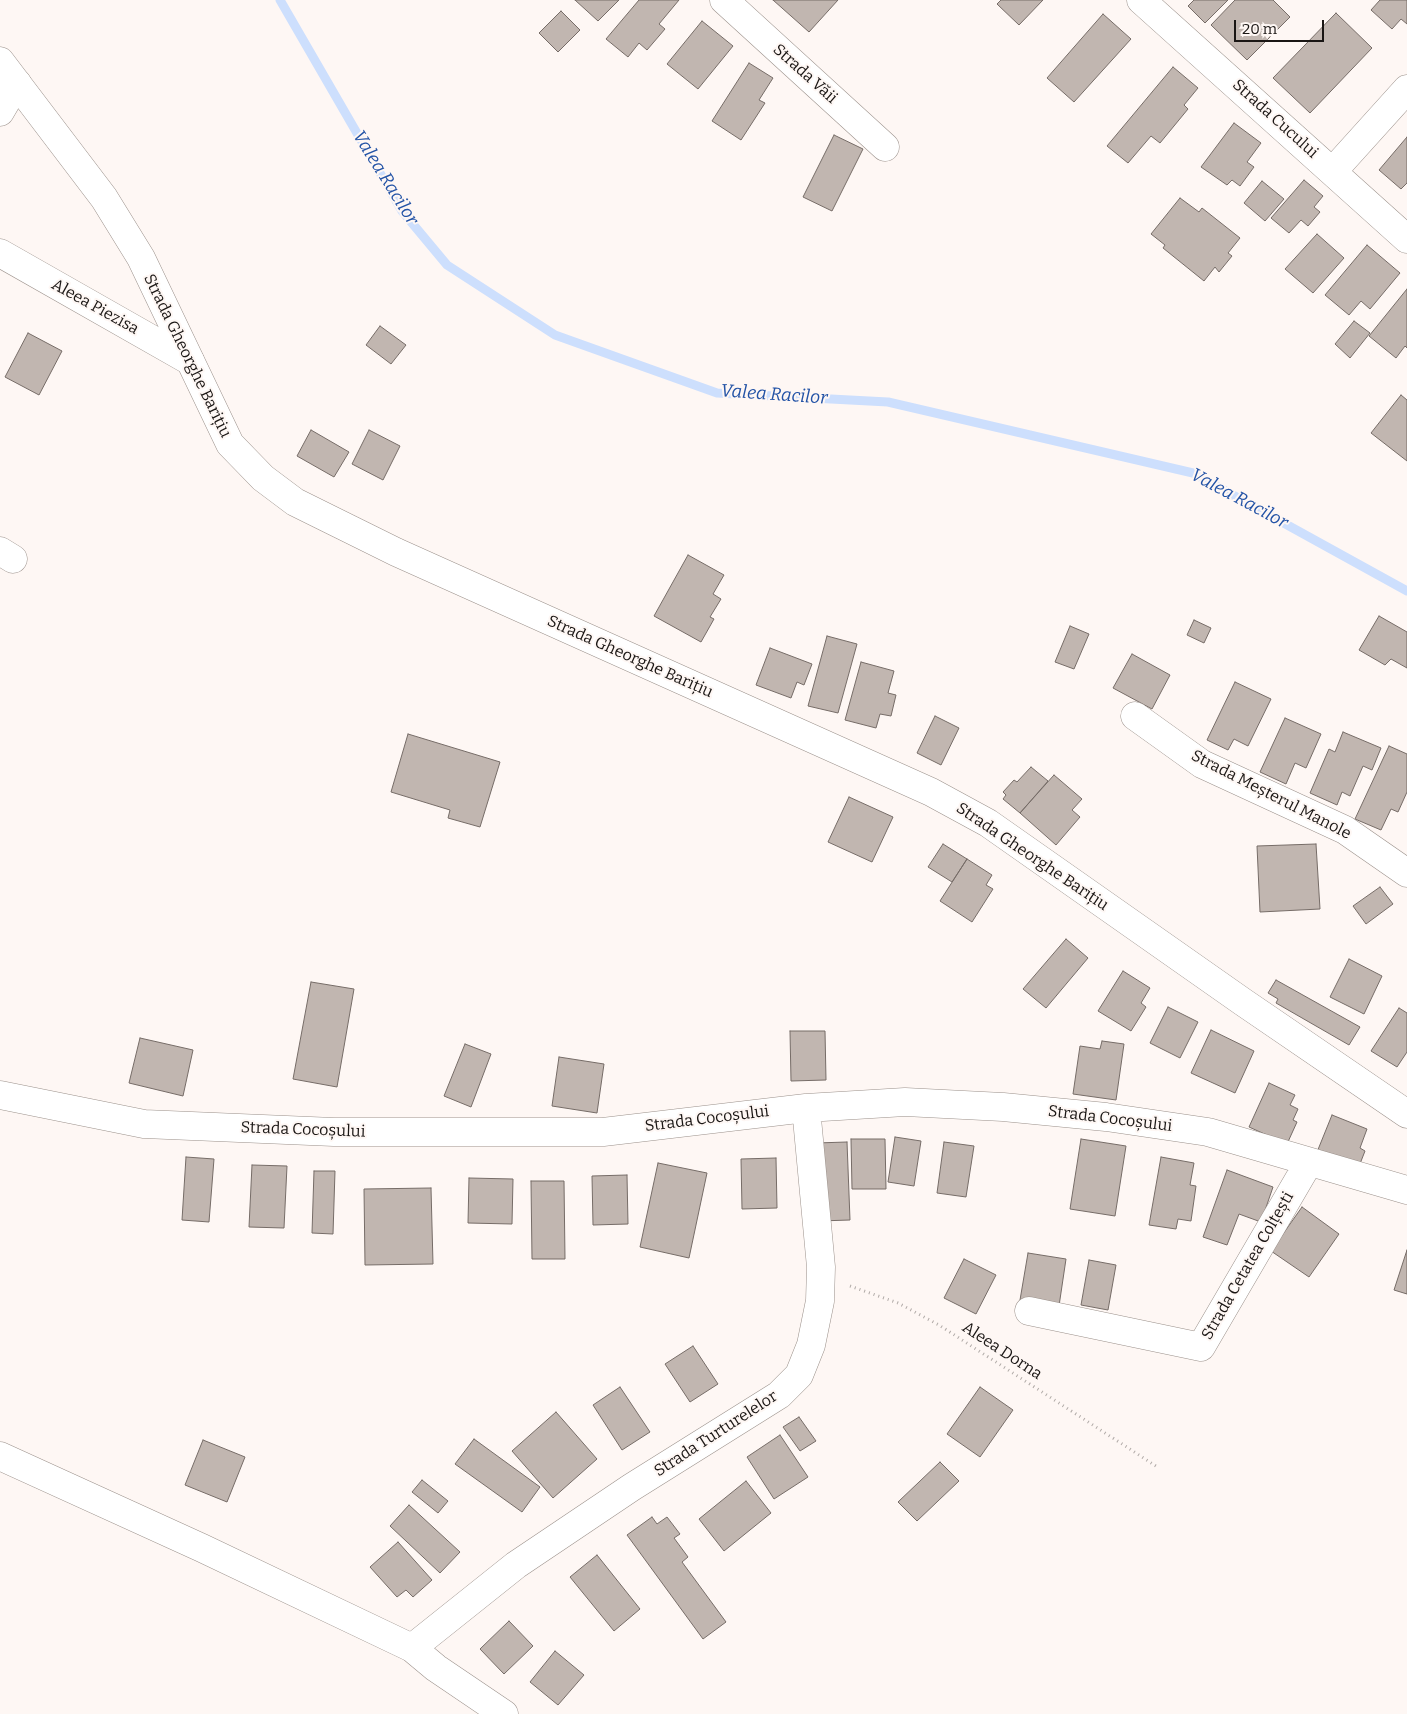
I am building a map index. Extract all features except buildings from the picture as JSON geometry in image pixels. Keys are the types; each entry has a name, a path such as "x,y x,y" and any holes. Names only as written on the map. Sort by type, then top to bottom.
{"street":[{"name":"Strada Văii","path":"724,0 885,147"},
{"name":"Strada Cucului","path":"1141,0 1407,239"},
{"name":"Strada Gheorghe Barițiu","path":"0,61 104,198 140,258 230,444 263,478 295,502 396,552 932,792 988,823 1243,1002 1407,1114"},
{"path":"0,112 17,83"},
{"path":"1333,171 1407,89"},
{"name":"Aleea Piezisa","path":"0,253 190,361"},
{"name":"Strada Meșterul Manole","path":"1135,716 1202,764 1345,830 1407,874"},
{"name":"Strada Cocoșului","path":"0,1095 144,1124 334,1132 603,1132 806,1108 905,1102 1003,1107 1106,1117 1208,1132 1407,1190"},
{"name":"Strada Turturelelor","path":"412,1648 516,1565 632,1488 779,1395 799,1375 811,1345 820,1301 820,1276 806,1108"},
{"name":"Strada Cetatea Colțești","path":"1029,1311 1201,1347 1308,1162"},
{"path":"0,1456 202,1548 412,1648 436,1668 504,1714"}],"path":[{"name":"Aleea Dorna","path":"820,1276 898,1303 939,1325 1159,1468"}],"waterway":[{"name":"Valea Racilor","path":"280,0 402,211 447,265 555,335 717,393 888,402 1193,473 1407,591"}]}
